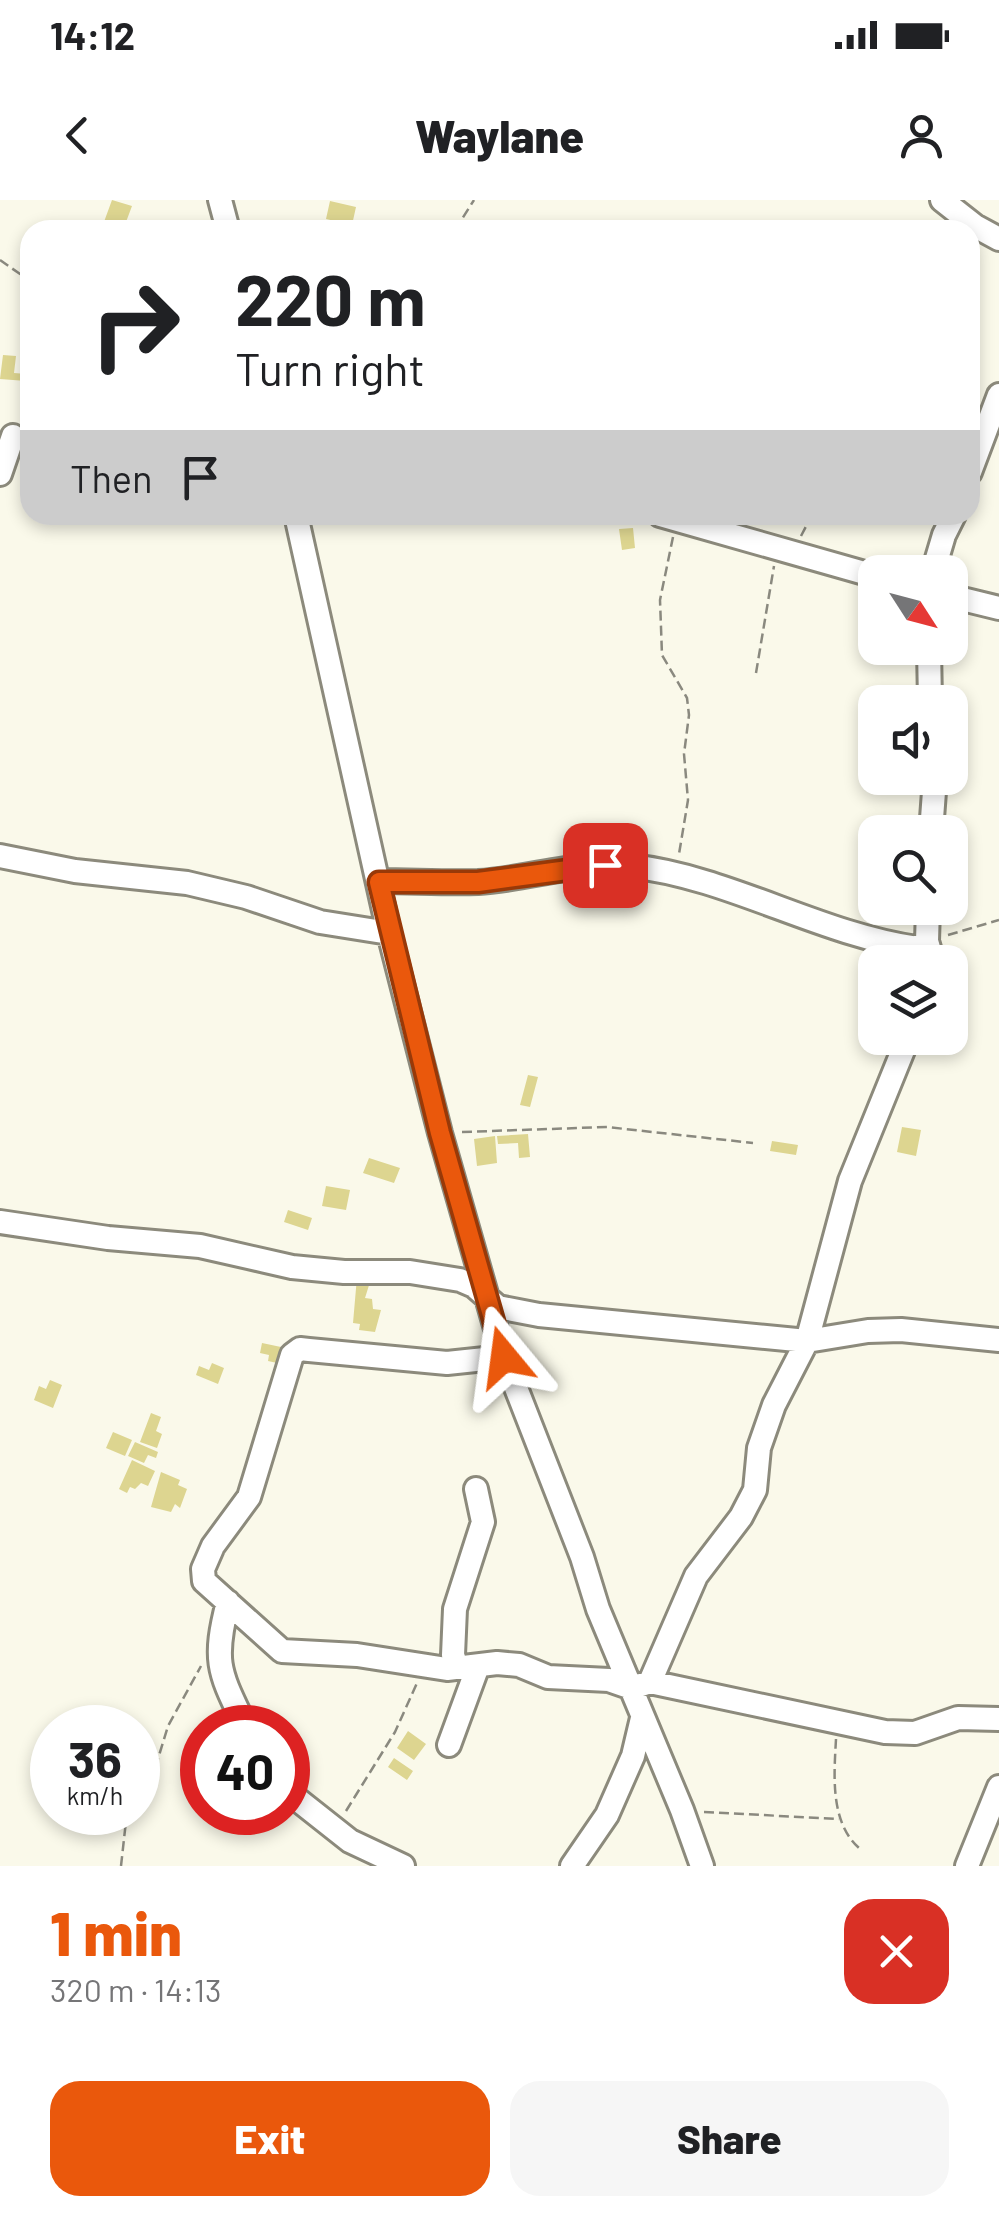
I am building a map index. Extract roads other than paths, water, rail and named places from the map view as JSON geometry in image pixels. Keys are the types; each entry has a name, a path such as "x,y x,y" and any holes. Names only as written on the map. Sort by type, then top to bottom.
{"street":[{"path":"942,200 967,220"},
{"path":"980,445 999,394"},
{"path":"0,474 14,437"},
{"path":"298,525 389,933 440,1133 504,1357 582,1557 598,1609 641,1685 642,1718 632,1756 607,1815 572,1866"},
{"path":"695,525 858,572"},
{"path":"938,555 949,525"},
{"path":"968,600 999,608"},
{"path":"0,856 75,871 187,882 320,922 389,933"},
{"path":"379,882 478,882 605,865 668,872 904,945"},
{"path":"641,1685 696,1576 741,1517 755,1490 759,1448 774,1405 808,1340 850,1181 901,1055"},
{"path":"0,1222 108,1238 200,1246 292,1268 410,1272 460,1280 474,1286 498,1307 524,1312 808,1340 901,1330 999,1340"},
{"path":"504,1357 448,1363 309,1350 292,1355 249,1497 212,1546 203,1569 204,1581 282,1651 357,1655 418,1666 519,1665 548,1676 641,1685 885,1732 915,1733 958,1718 999,1719"},
{"path":"467,1667 453,1654 455,1609 484,1522 476,1489"},
{"path":"228,1602 220,1632 220,1667 233,1705"},
{"path":"449,1745 467,1667"},
{"path":"642,1718 702,1866"},
{"path":"967,1866 999,1788"},
{"path":"310,1810 334,1830 403,1866"}]}
